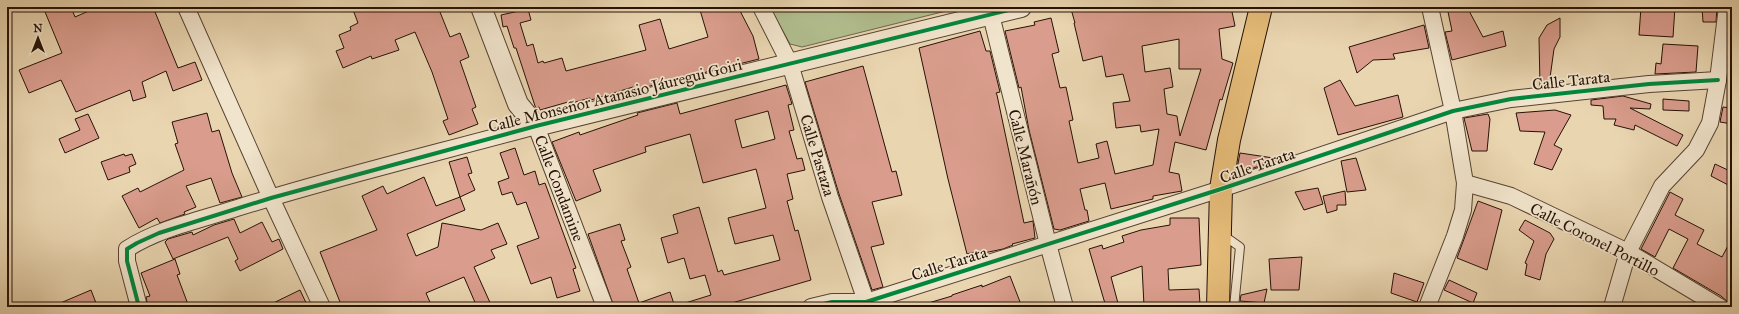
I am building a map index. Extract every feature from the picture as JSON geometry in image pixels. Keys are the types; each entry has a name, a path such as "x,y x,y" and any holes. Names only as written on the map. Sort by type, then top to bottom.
{"highway":[{"path":"1218,307 1221,190 1229,140 1261,7"}],"street":[{"path":"186,7 271,198 322,307"},
{"name":"Calle Condamine","path":"481,7 518,104 536,126 605,307"},
{"name":"Calle Pastaza","path":"761,7 790,64 830,197 867,304"},
{"name":"Calle Monseñor Atanasio Jáuregui Goiri","path":"139,307 127,261 127,249 160,233 271,198 536,126 790,64 993,11 1021,7"},
{"path":"1427,307 1455,236 1463,210 1465,183 1453,111 1430,7"},
{"path":"1612,307 1628,252 1662,186 1696,150 1710,123 1718,80 1727,7"},
{"name":"Calle Marañón","path":"993,11 1048,244 1065,307"},
{"name":"Calle Tarata","path":"811,307 832,302 867,304 1048,244 1221,190 1453,111 1511,99 1649,84 1718,80"},
{"name":"Calle Coronel Portillo","path":"1465,183 1511,196 1628,252 1720,307"}],"lane":[{"path":"1220,233 1240,247 1234,307"}],"green space":[{"path":"770,7 962,7 802,47 790,44"}],"building":[{"path":"43,7 71,7 75,17 98,7 153,7 178,68 195,62 202,80 173,91 166,71 142,82 146,97 133,101 130,90 76,112 61,80 29,93 19,70 62,53"},
{"path":"352,7 438,7 450,37 460,33 469,57 460,61 476,107 472,109 478,124 449,135 443,121 448,119 432,72 415,32 395,40 399,50 372,59 371,56 343,68 336,51 344,48 339,35 351,30 350,27 358,23"},
{"path":"711,7 738,7 753,36 759,59 634,90 633,87 591,100 590,98 568,104 568,102 540,110 539,107 536,108 535,106 516,48 514,48 507,26 503,27 501,15 528,9 531,20 520,23 527,46 533,44 538,63 543,61 544,63 562,58 566,71 646,50 639,25 660,19 669,49 708,37 700,10"},
{"path":"1078,7 1087,7 1087,9 1097,7 1231,7 1235,26 1219,29 1222,59 1233,63 1222,100 1220,99 1206,150 1175,142 1169,172 1179,174 1182,191 1153,196 1153,199 1111,209 1105,183 1080,189 1089,221 1060,230 1054,229 1029,130 1021,87 1019,88 1005,31 1035,25 1034,22 1051,18 1059,52 1052,54 1060,88 1066,87 1073,120 1069,121 1078,163 1099,158 1096,144 1107,141 1115,174 1153,165 1159,129 1141,132 1140,125 1116,128 1113,103 1130,101 1123,74 1106,77 1102,56 1083,61 1071,9","holes":["1179,39 1179,69 1201,69 1180,136 1177,116 1167,114 1164,89 1173,87 1170,68 1145,72 1142,46"]},
{"path":"1447,7 1467,7 1483,37 1503,31 1506,46 1452,60 1445,32 1452,31"},
{"path":"1641,7 1675,7 1673,37 1639,35"},
{"path":"1702,7 1717,7 1716,22 1703,22"},
{"path":"1560,18 1560,37 1554,49 1549,85 1540,86 1539,38 1547,25"},
{"path":"1424,25 1429,48 1393,54 1395,59 1373,60 1357,73 1349,47"},
{"path":"980,31 986,51 990,51 1000,92 996,93 1024,223 1033,221 1035,238 1012,244 1013,245 1003,249 984,253 983,250 967,254 948,179 919,48"},
{"path":"1663,44 1698,46 1696,72 1655,74 1656,63 1661,64"},
{"path":"863,66 892,172 896,171 902,195 872,202 884,244 871,247 883,287 872,290 839,194 805,82"},
{"path":"1340,80 1355,106 1398,95 1403,117 1338,135 1324,88"},
{"path":"786,85 792,104 788,105 794,130 789,131 797,159 802,158 805,170 787,174 793,199 787,201 795,231 798,230 811,280 732,303 733,307 682,307 682,304 711,295 705,275 690,279 684,258 668,263 661,238 678,233 673,215 699,207 718,272 722,270 724,275 780,260 773,235 735,244 728,218 766,208 756,169 703,183 690,134 645,147 646,152 593,170 601,191 576,201 552,142 579,132 580,135 638,115 637,113 677,103 680,114","holes":["768,111 775,139 742,148 735,120"]},
{"path":"1623,96 1651,104 1650,109 1630,108 1683,135 1677,146 1635,125 1634,130 1614,125 1616,119 1604,119 1603,106 1591,105 1591,100"},
{"path":"1663,99 1689,101 1689,111 1663,110"},
{"path":"1723,107 1732,108 1732,124 1720,122"},
{"path":"1555,110 1571,115 1554,145 1562,149 1552,170 1534,164 1545,132 1520,131 1516,113"},
{"path":"207,113 212,132 219,130 232,173 242,197 220,203 211,178 186,186 196,207 184,212 185,214 160,223 157,218 139,228 122,196 138,188 140,192 184,170 175,144 178,143 172,122"},
{"path":"88,114 99,138 65,153 59,139 80,130 75,119"},
{"path":"1488,114 1490,119 1487,151 1472,151 1464,118"},
{"path":"515,148 524,175 535,171 539,185 545,183 576,268 573,269 580,291 557,298 551,277 531,284 517,246 539,238 526,202 517,205 512,192 502,195 498,182 509,178 500,153"},
{"path":"1240,153 1280,159 1236,174"},
{"path":"124,154 125,156 132,154 136,164 129,167 130,172 108,180 101,162"},
{"path":"467,157 472,173 468,174 475,190 460,197 449,162"},
{"path":"1356,158 1366,190 1347,192 1341,161"},
{"path":"1715,164 1732,172 1732,187 1711,176"},
{"path":"424,177 436,206 460,197 465,210 407,234 416,256 438,247 442,223 481,230 498,223 507,244 491,250 495,258 474,267 492,307 477,307 464,277 426,293 432,307 413,307 411,302 398,307 342,307 320,252 377,230 362,196 383,186 387,194"},
{"path":"1318,188 1323,204 1304,210 1295,192"},
{"path":"1345,191 1346,205 1337,205 1337,210 1327,213 1323,196"},
{"path":"1670,192 1683,199 1675,215 1704,230 1697,244 1722,257 1732,238 1732,307 1729,306 1728,302 1721,296 1673,268 1688,239 1669,229 1655,257 1641,249"},
{"path":"1478,201 1502,210 1487,270 1457,258"},
{"path":"1170,218 1199,218 1201,265 1168,269 1169,290 1199,289 1200,304 1144,306 1142,266 1111,277 1119,307 1106,307 1089,249 1102,245 1103,249 1124,242 1122,236 1141,230 1170,225"},
{"path":"234,219 240,233 262,222 272,242 279,239 283,249 240,271 235,261 238,259 228,237 173,259 165,242 168,239 192,232 193,235 214,225"},
{"path":"1525,220 1550,233 1554,239 1546,254 1540,280 1525,275 1527,264 1525,263 1534,241 1519,230"},
{"path":"620,224 625,240 621,241 631,267 627,269 639,303 670,292 675,307 614,307 588,234"},
{"path":"1302,257 1299,290 1271,290 1269,259"},
{"path":"175,259 180,274 177,275 189,307 148,307 146,297 150,296 141,273"},
{"path":"1394,273 1424,283 1417,302 1391,293"},
{"path":"1010,276 1022,307 926,307 925,304 982,285 982,287"},
{"path":"1449,280 1477,293 1473,303 1444,290"},
{"path":"1267,289 1264,303 1240,301 1241,295"},
{"path":"91,290 96,303 86,307 51,307"},
{"path":"300,290 308,307 265,307"}],"cycle path":[{"path":"139,307 127,261 127,249 159,233 271,198 536,126 1021,7"},
{"path":"811,307 832,302 866,302 1221,189 1453,111 1511,99 1649,84 1718,80"}]}
